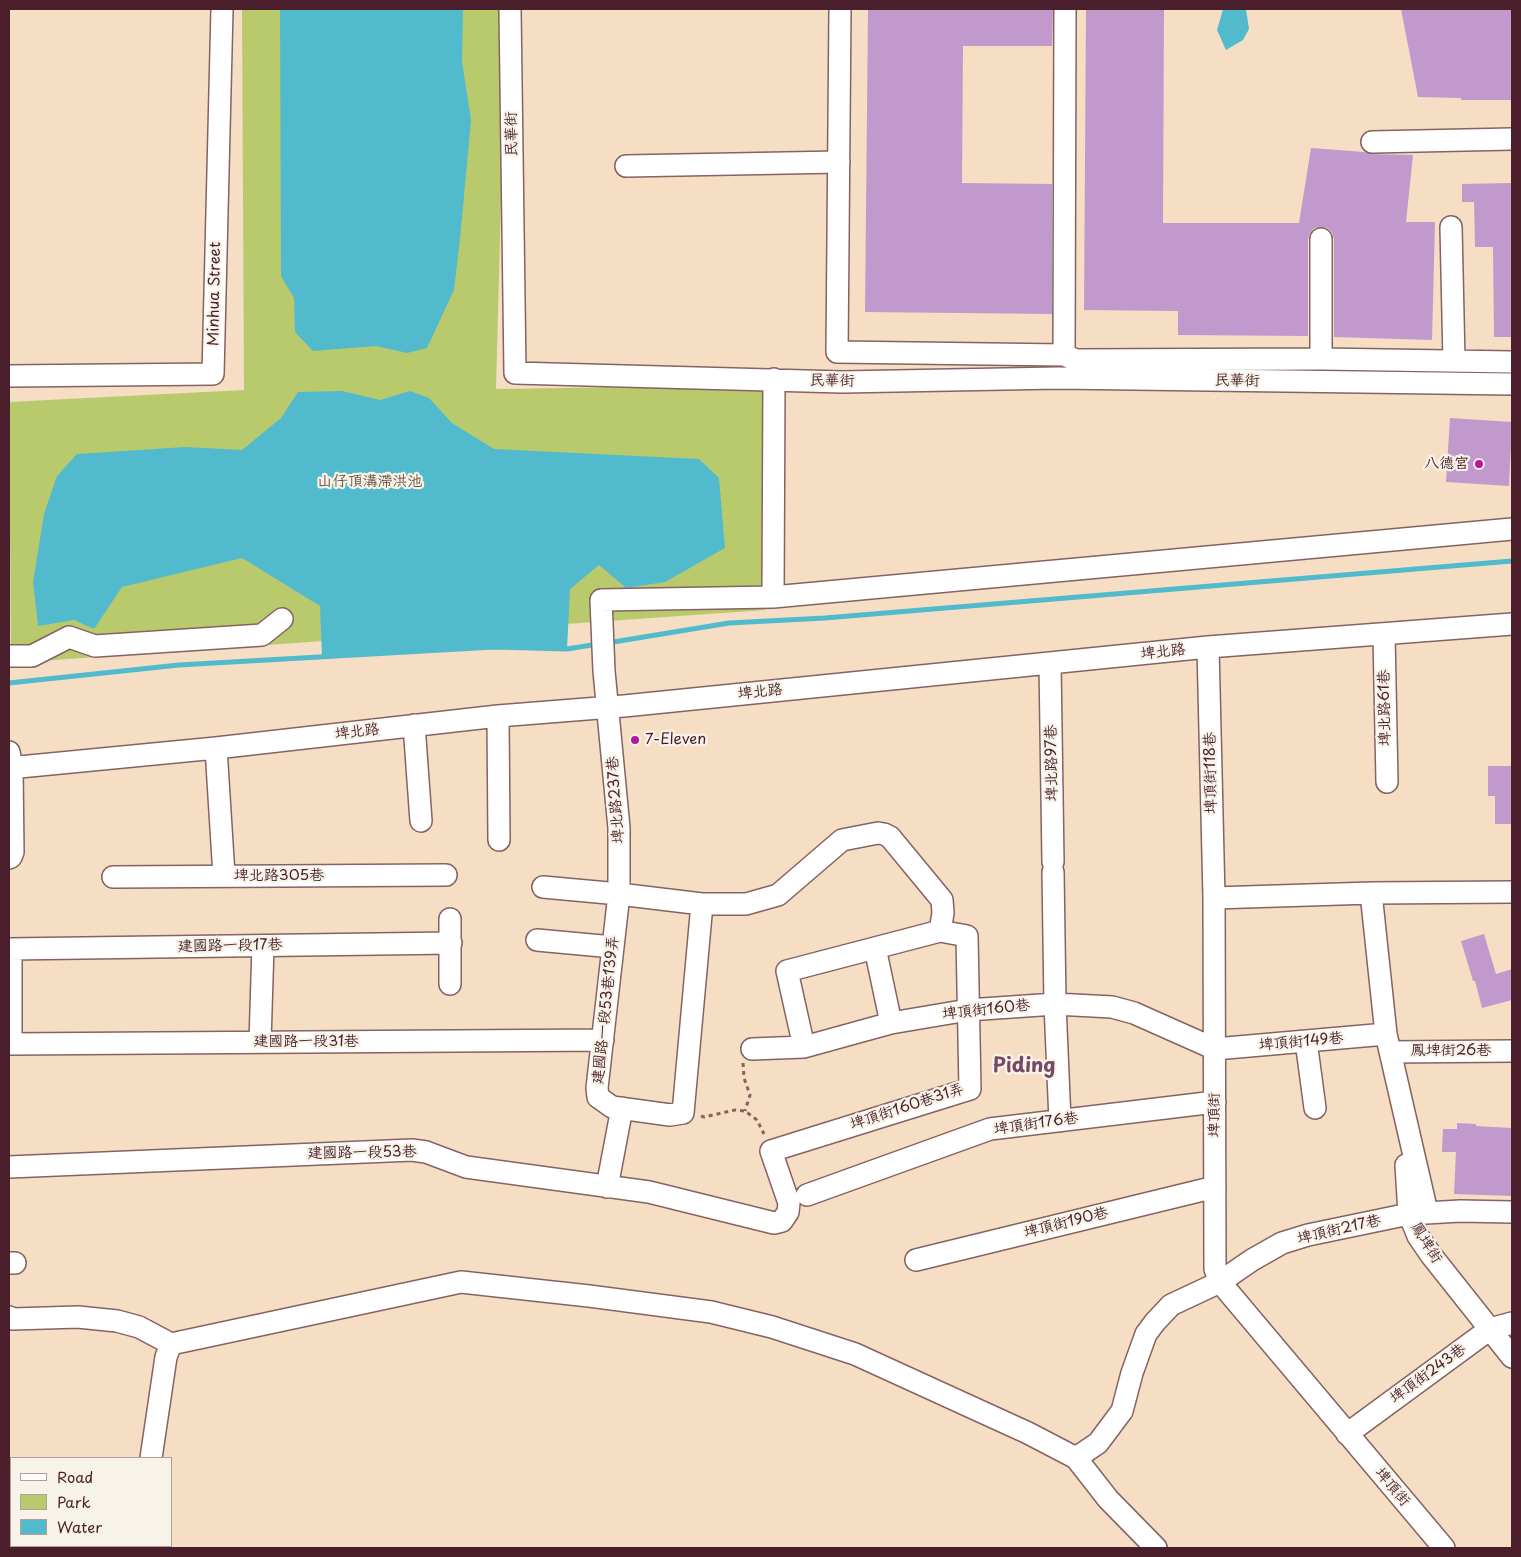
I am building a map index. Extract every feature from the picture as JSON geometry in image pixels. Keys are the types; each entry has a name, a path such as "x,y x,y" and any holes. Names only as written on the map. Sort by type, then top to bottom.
{"street":[{"name":"Minhua Street","path":"9,376 213,374 222,9"},
{"name":"民華街","path":"510,9 515,373 842,382 1058,378 1512,384"},
{"path":"840,9 838,352 1064,355 1076,360 1321,359 1512,362"},
{"path":"1064,355 1065,9"},
{"path":"1372,142 1512,139"},
{"path":"626,166 839,162"},
{"path":"1451,227 1454,362"},
{"path":"1321,239 1321,359"},
{"path":"774,379 774,597 1512,529"},
{"name":"埤北路237巷","path":"620,894 620,828 604,671 601,600 774,597"},
{"path":"9,656 32,656 69,637 95,646 262,634 282,619"},
{"name":"埤北路","path":"10,762 216,748 498,716 608,707 1050,663 1208,648 1512,624"},
{"name":"埤北路61巷","path":"1384,634 1387,782"},
{"name":"埤頂街118巷","path":"1208,648 1214,898"},
{"name":"埤北路97巷","path":"1050,663 1055,1004 1060,1121"},
{"path":"498,716 498,840"},
{"path":"414,725 421,821"},
{"path":"216,748 224,876"},
{"path":"10,762 13,852 10,858"},
{"path":"543,887 702,904 746,904 778,895 842,840 878,833 890,837 942,900 944,913 940,931"},
{"name":"埤北路305巷","path":"113,877 446,875"},
{"path":"1214,898 1371,893 1512,892"},
{"name":"鳳埤街","path":"1371,893 1388,1043 1402,1104 1418,1213 1418,1236 1512,1357"},
{"name":"建國路一段53巷139弄","path":"620,894 602,1040 597,1088 598,1097 612,1107 670,1115 683,1113"},
{"name":"埤頂街","path":"1214,898 1215,1269 1220,1282 1444,1548"},
{"path":"683,1113 702,904"},
{"path":"450,919 450,984"},
{"path":"804,1047 787,971 940,931 967,936 968,1010"},
{"path":"537,940 613,947"},
{"name":"建國路一段17巷","path":"10,949 451,943"},
{"path":"260,1042 263,946"},
{"path":"876,948 891,1023"},
{"path":"10,949 10,1044"},
{"name":"埤頂街160巷","path":"752,1049 804,1047 891,1023 968,1010 1055,1004 1112,1007 1134,1013 1215,1049"},
{"name":"埤頂街160巷31弄","path":"771,1151 970,1089 968,1010"},
{"name":"建國路一段31巷","path":"10,1044 602,1040"},
{"path":"1306,1041 1314,1108"},
{"name":"埤頂街149巷","path":"1215,1049 1306,1041 1388,1043"},
{"name":"鳳埤街26巷","path":"1388,1043 1512,1051"},
{"name":"埤頂街176巷","path":"807,1195 990,1130 1215,1102"},
{"path":"607,1186 622,1108"},
{"name":"建國路一段53巷","path":"9,1167 412,1150 426,1152 466,1167 649,1192 774,1222 782,1221 788,1212 789,1203 771,1151"},
{"name":"埤頂街190巷","path":"916,1260 1215,1187"},
{"name":"埤頂街217巷","path":"1076,1458 1098,1443 1122,1411 1146,1334 1171,1305 1220,1282 1252,1260 1282,1243 1308,1235 1418,1213 1460,1211 1512,1212"},
{"path":"9,1316 13,1319 78,1316 117,1321 139,1327 171,1344 461,1282 711,1312 772,1327 855,1354 1028,1433 1076,1458 1108,1499 1156,1548"},
{"name":"埤頂街243巷","path":"1347,1434 1490,1329 1512,1323"},
{"path":"151,1457 166,1357 171,1344"}],"path":[{"path":"745,1111 750,1095 744,1078 742,1062 752,1049"},
{"path":"683,1113 704,1117 735,1110 745,1111 757,1120 771,1151"}],"green space":[{"name":"山仔頂溝滯洪池","path":"242,9 506,9 496,389 765,385 765,610 11,663 9,402 244,390"}],"water":[{"path":"280,9 463,9 462,61 471,120 460,239 454,290 427,348 407,353 376,346 313,351 295,332 294,298 281,276"},
{"path":"1223,9 1246,9 1249,29 1243,40 1226,50 1217,30"},
{"path":"342,391 380,400 410,391 429,398 452,423 494,449 699,459 719,478 725,548 665,582 626,588 599,565 570,589 567,649 494,647 322,657 320,606 242,558 122,587 94,629 74,620 38,626 33,582 44,514 57,476 77,454 185,447 242,450 281,418 298,392"}],"building":[{"path":"868,9 1053,9 1052,46 963,46 962,183 1052,184 1052,314 865,312"},
{"path":"1086,9 1164,9 1163,223 1299,223 1311,148 1372,154 1413,155 1406,222 1435,222 1432,340 1334,337 1334,239 1332,232 1327,228 1321,227 1314,228 1308,239 1308,336 1178,335 1178,311 1084,310"},
{"path":"1401,9 1512,9 1512,100 1461,100 1461,98 1418,97"},
{"path":"1512,183 1512,337 1494,337 1493,247 1475,247 1474,202 1462,202 1462,184"},
{"name":"八德宮","path":"1450,418 1512,422 1509,486 1446,482"},
{"path":"1488,766 1512,766 1512,824 1495,824 1495,796 1488,796"},
{"path":"1484,934 1496,974 1512,969 1512,1000 1482,1008 1461,941"},
{"path":"1457,1123 1512,1128 1512,1196 1454,1194 1456,1152 1442,1152 1443,1129 1457,1129"}],"waterway":[{"path":"1274,370 1380,371"},
{"path":"607,643 729,623 825,618 1512,561"},
{"path":"9,683 179,665 494,647 567,649 598,644"}],"place":[{"name":"八德宮","path":"1479,464"},
{"name":"7-Eleven","path":"635,740"}],"district":[{"name":"Piding","path":"1024,1066"}]}
